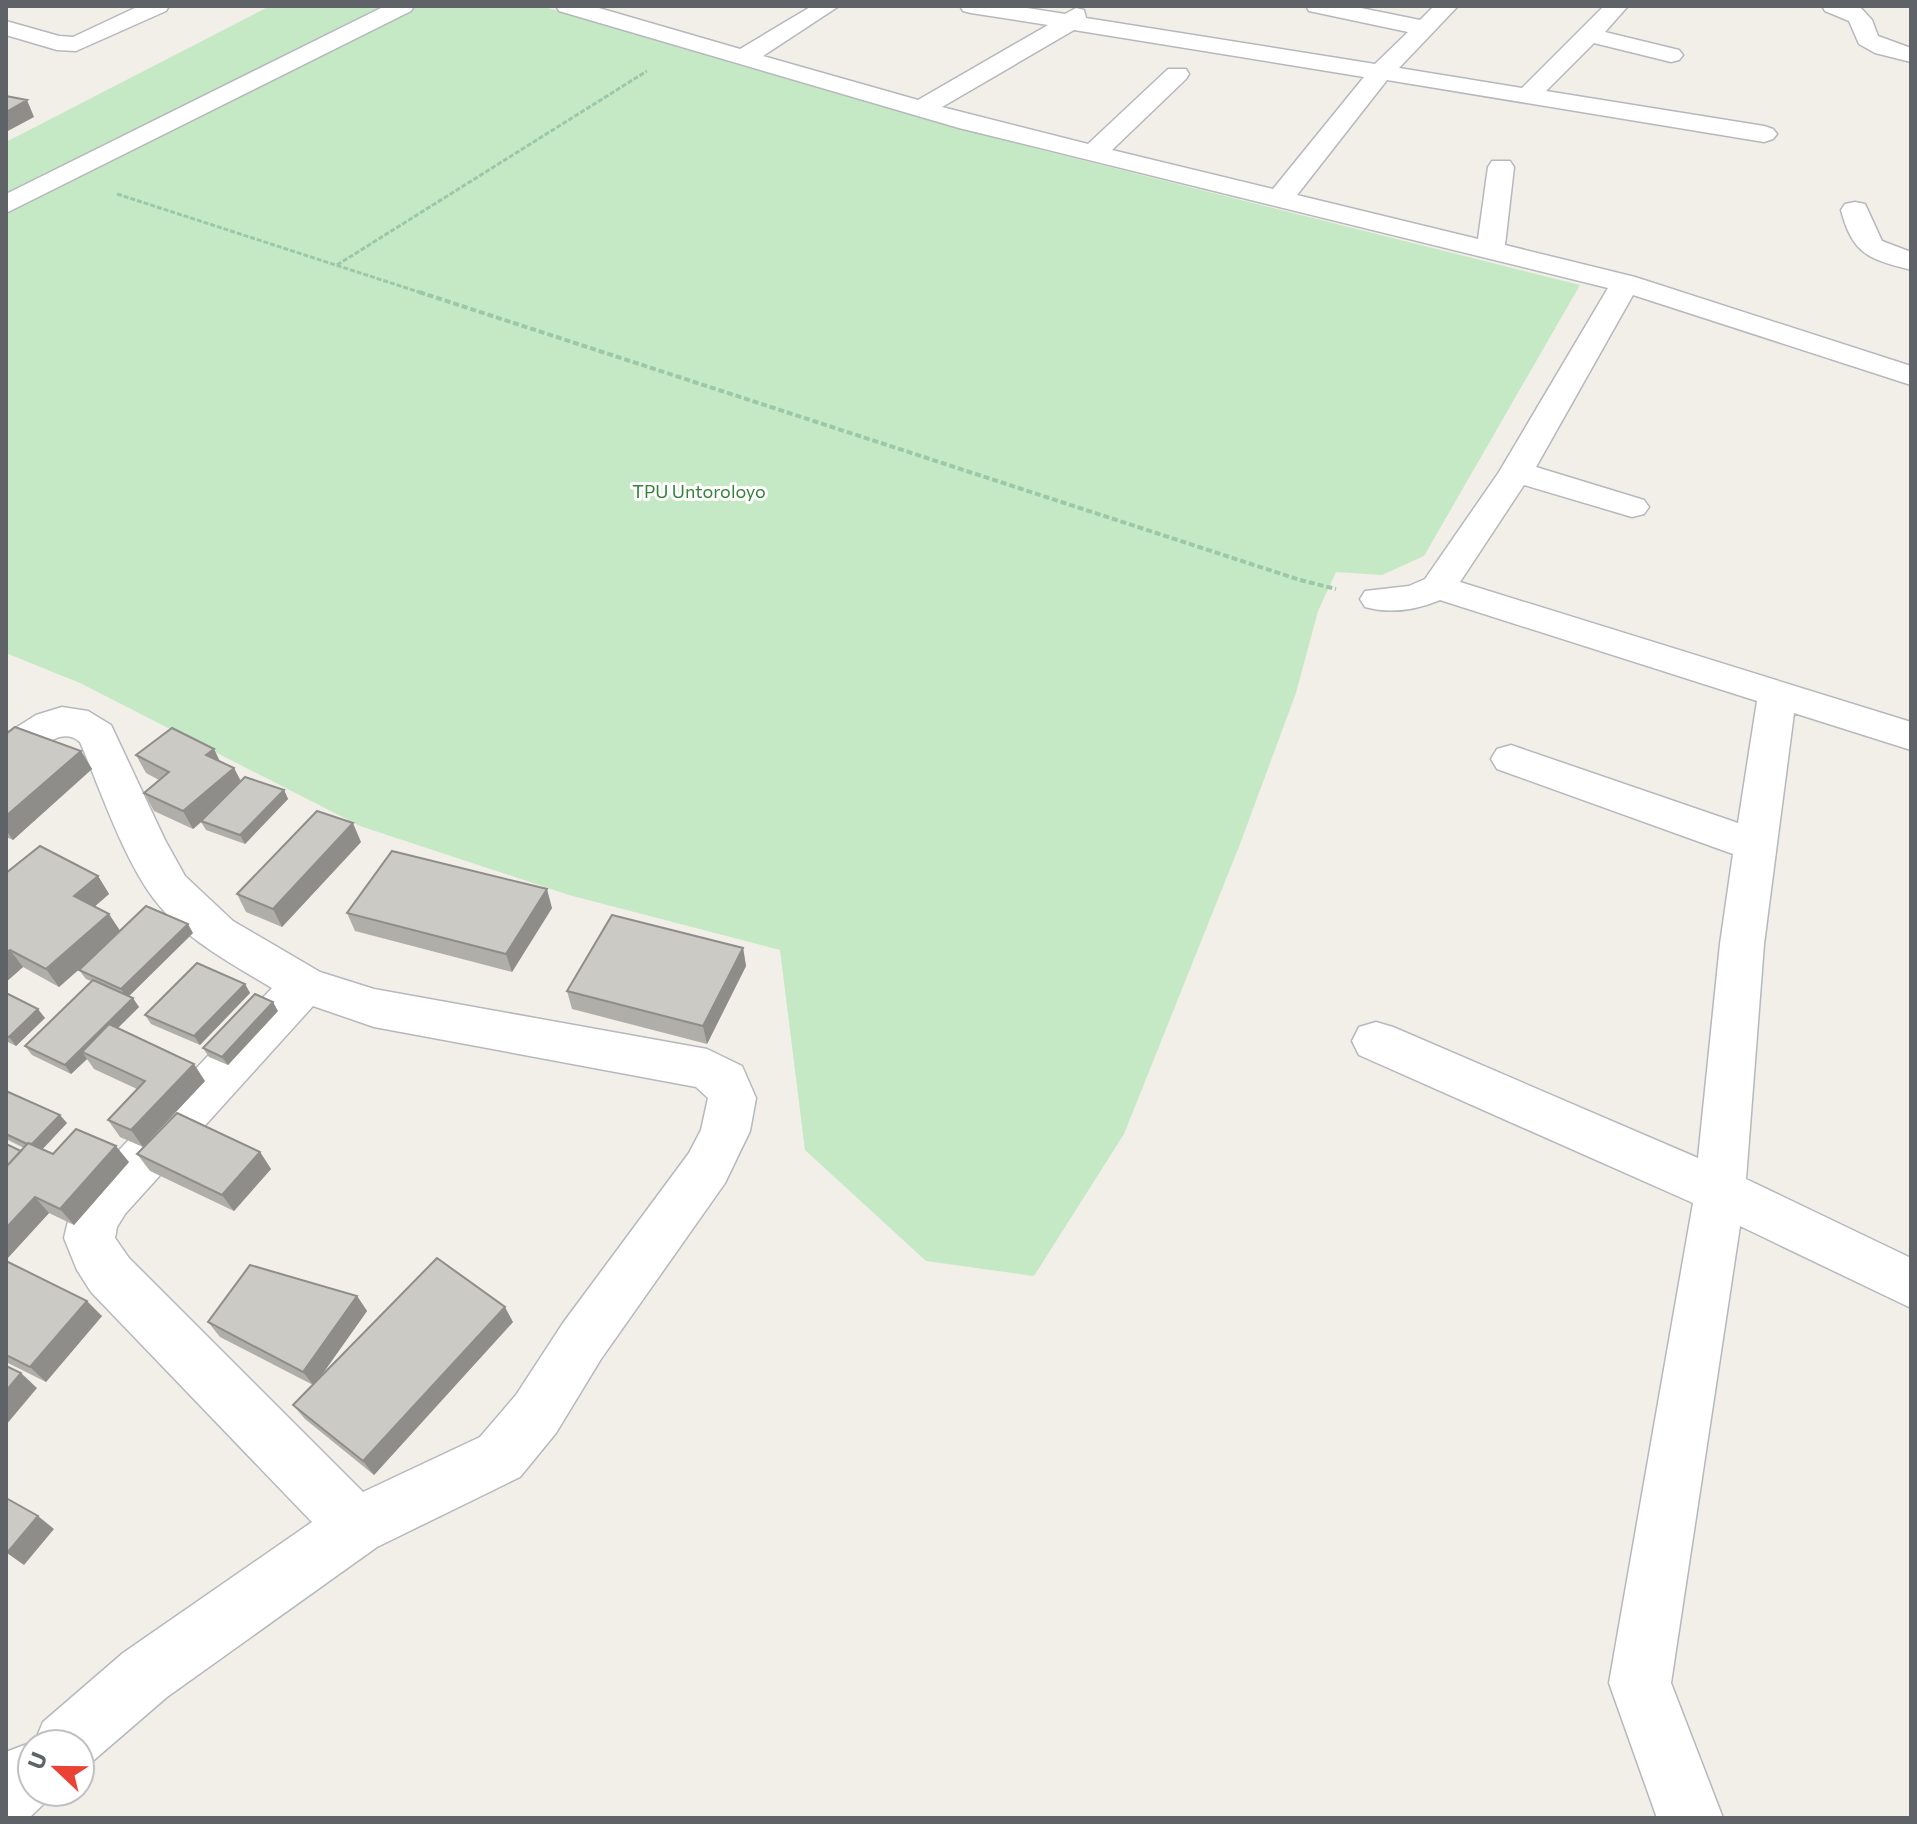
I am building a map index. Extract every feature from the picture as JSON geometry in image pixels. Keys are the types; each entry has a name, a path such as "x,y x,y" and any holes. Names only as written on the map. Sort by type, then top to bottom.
{"street":[{"path":"6,28 66,45 86,40 158,6"},
{"path":"6,205 403,6"},
{"path":"567,6 604,10 692,43 921,109 1625,283 1911,376"},
{"path":"742,58 828,6"},
{"path":"971,6 1076,14 1380,73 1764,134"},
{"path":"1317,6 1425,28"},
{"path":"1281,197 1380,73 1447,6"},
{"path":"1528,96 1617,6"},
{"path":"1833,6 1859,17 1865,23 1867,39 1872,44 1911,55"},
{"path":"921,109 1076,14"},
{"path":"1589,35 1671,55"},
{"path":"1094,153 1177,74"},
{"path":"1490,252 1501,167"},
{"path":"1855,210 1863,240 1874,249 1911,261"},
{"path":"1378,599 1414,597 1438,587 1516,472 1625,283"},
{"path":"1516,472 1632,507"},
{"path":"1438,587 1911,736"},
{"path":"1690,1818 1640,1683 1720,1191 1742,944 1777,695"},
{"path":"6,756 23,724 75,720 92,729 108,756 144,841 170,888 217,933 304,985 374,1008 707,1069 725,1080 732,1098 725,1131 707,1168 582,1341 536,1414 500,1457 356,1526 145,1675 84,1728"},
{"path":"1511,759 1756,846"},
{"path":"304,985 107,1198 95,1216 88,1237 89,1246 110,1275 356,1526"},
{"path":"1376,1041 1720,1191 1911,1284"}],"path":[{"path":"336,266 692,43"},
{"path":"63,176 1300,580 1378,599"}],"green space":[{"name":"TPU Untoroloyo","path":"270,6 541,6 1034,148 1580,285 1424,556 1382,575 1336,572 1318,611 1296,693 1240,844 1124,1134 1034,1276 926,1261 805,1150 780,950 569,895 360,826 80,683 6,653 6,142"}],"building":[{"path":"6,96 27,100 6,112"},
{"path":"15,727 81,751 6,816 6,734"},
{"path":"172,728 214,749 206,755 234,768 183,811 144,793 169,772 136,755"},
{"path":"245,777 284,790 240,835 201,821"},
{"path":"317,811 353,823 273,909 237,894"},
{"path":"40,846 98,876 74,896 109,914 46,969 10,950 6,953 6,873"},
{"path":"392,851 547,889 506,954 347,913"},
{"path":"146,906 188,924 121,989 79,970"},
{"path":"612,915 743,948 703,1026 567,991"},
{"path":"197,963 245,984 194,1036 145,1015"},
{"path":"93,980 133,998 65,1065 25,1046"},
{"path":"6,993 38,1009 9,1037 6,1036"},
{"path":"255,994 273,1002 222,1057 203,1048"},
{"path":"109,1024 194,1064 131,1130 108,1120 145,1081 82,1052"},
{"path":"6,1091 60,1115 32,1144 27,1144 6,1134"},
{"path":"177,1113 260,1152 222,1195 137,1154"},
{"path":"76,1129 116,1146 60,1209 35,1197 6,1228 6,1167 28,1143 53,1154"},
{"path":"6,1144 21,1151 6,1167"},
{"path":"437,1258 505,1307 363,1461 293,1405"},
{"path":"6,1261 87,1301 30,1367 6,1355"},
{"path":"250,1265 357,1296 303,1372 208,1322"},
{"path":"6,1366 21,1373 6,1391"},
{"path":"6,1498 38,1516 7,1553 6,1552"}]}
